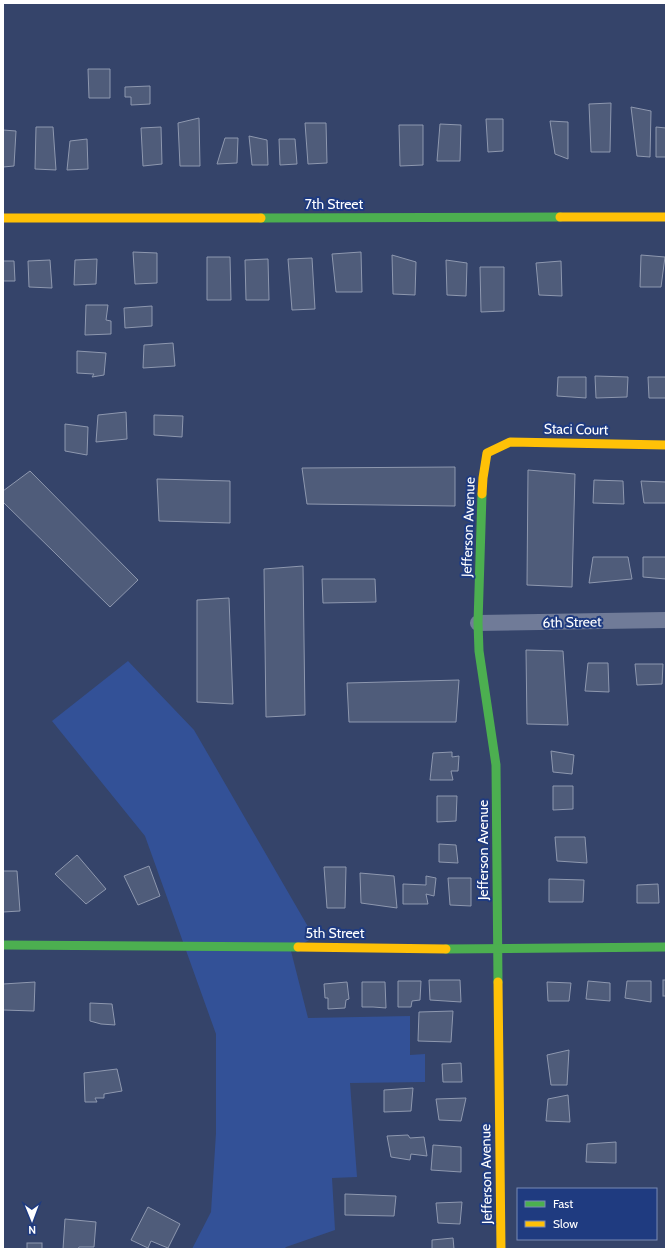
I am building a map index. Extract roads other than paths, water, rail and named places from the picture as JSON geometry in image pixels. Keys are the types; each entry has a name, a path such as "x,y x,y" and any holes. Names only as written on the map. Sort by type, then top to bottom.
{"street":[{"name":"7th Street","path":"3,218 666,217"},
{"name":"Staci Court","path":"488,453 510,442 666,445"},
{"name":"Jefferson Avenue","path":"488,453 483,478 478,623 479,651 496,765 501,1249"},
{"name":"6th Street","path":"478,623 666,620"},
{"name":"5th Street","path":"3,945 498,949 666,947"}]}
